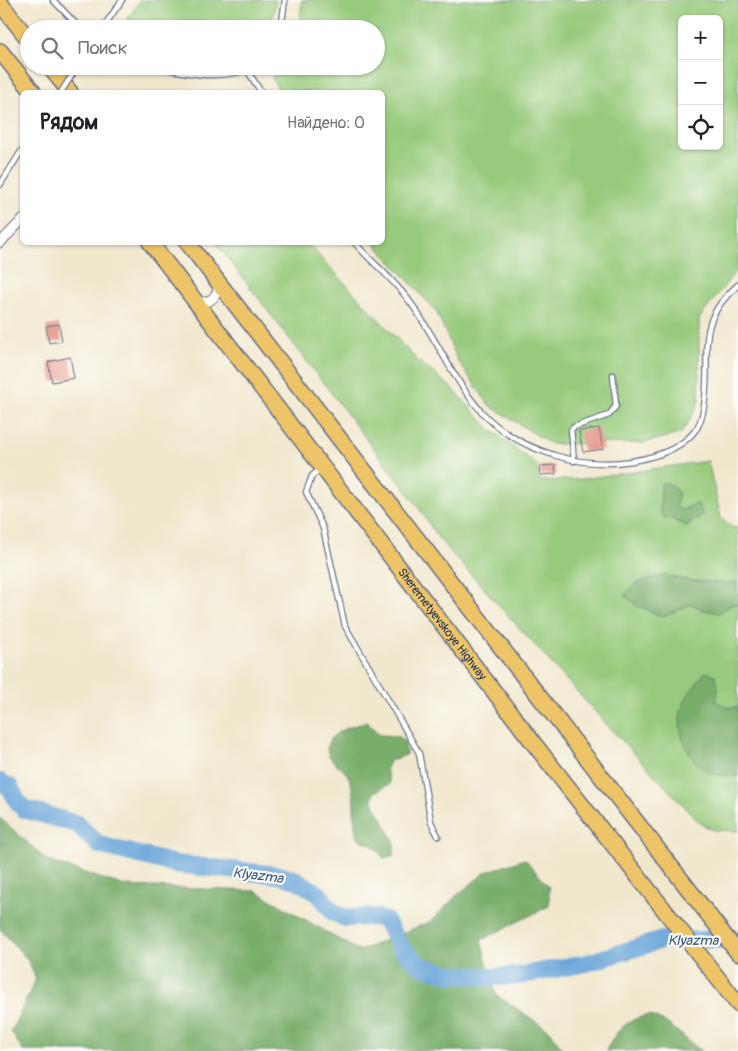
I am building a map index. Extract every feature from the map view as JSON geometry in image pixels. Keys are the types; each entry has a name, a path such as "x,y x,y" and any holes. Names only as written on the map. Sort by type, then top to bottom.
{"main road":[{"path":"0,3 20,29"},
{"path":"0,51 31,90"},
{"path":"56,75 65,90"},
{"name":"Sheremetyevskoye Highway","path":"152,245 738,1004"},
{"path":"189,245 738,954"}],"street":[{"path":"0,243 20,222"},
{"path":"193,297 198,301 211,300 218,290 214,278"}],"lane":[{"path":"53,0 72,20"},
{"path":"108,20 122,0"},
{"path":"282,20 285,0"},
{"path":"65,90 73,75"},
{"path":"204,75 223,75"},
{"path":"252,75 260,90"},
{"path":"0,185 20,153"},
{"path":"357,245 412,304 456,378 488,420 529,446 574,461 624,462 648,458 671,450 690,438 704,412 706,344 711,318 729,292 738,284"},
{"path":"574,461 571,430 574,427 609,415 616,406 613,375"},
{"path":"322,467 312,476 306,492 323,528 345,626 419,753 431,822 438,836"}],"green space":[{"path":"140,0 276,0 272,20 127,20"},
{"path":"302,0 738,0 738,268 699,319 699,401 690,420 680,434 642,443 551,444 489,405 458,361 436,311 376,245 385,245 385,90 279,90 272,78 274,75 385,75 385,20 300,20"},
{"path":"218,245 309,245 417,360 453,389 491,430 537,465 539,480 582,479 708,461 721,518 733,528 738,527 738,583 692,581 663,575 625,595 636,605 663,617 691,604 704,610 719,613 731,605 738,604 736,638 738,640 738,707 730,708 716,702 718,688 683,738 693,757 703,768 717,773 738,776 738,831 713,830 700,823 609,727 439,539 417,505","holes":["662,490 676,508 683,510 689,506 686,526 672,519 665,518 660,505"]},
{"path":"661,483 668,483 679,493 676,508 683,510 697,503 701,508 702,516 686,526 672,519 665,518 660,512"},
{"path":"663,575 692,581 738,583 738,604 731,605 719,613 704,610 691,604 663,617 636,605 625,595 635,584"},
{"path":"705,672 715,675 718,688 716,702 730,708 738,707 738,776 714,774 703,769 691,756 683,738 680,719 681,711 691,691"},
{"path":"367,722 380,735 399,736 405,743 406,755 389,761 386,769 390,784 374,792 372,800 394,841 394,855 385,859 374,846 362,841 357,835 353,793 349,778 331,759 327,750 328,744 334,735 344,729"},
{"path":"0,818 48,861 125,886 256,891 359,951 432,921 457,895 486,872 525,859 549,887 549,906 481,940 496,995 550,1031 564,1051 23,1051 11,1032 36,979 28,960 0,929"},
{"path":"650,1015 668,1024 701,1051 606,1051 618,1031 635,1019"}],"building":[{"path":"59,324 62,341 49,343 46,326"},
{"path":"70,357 74,378 52,382 48,362"},
{"path":"599,428 603,449 583,452 579,431"},
{"path":"555,465 556,474 541,475 540,466"}],"waterway":[{"name":"Klyazma","path":"0,782 10,787 17,801 24,809 77,824 99,845 175,864 278,875 297,880 319,894 333,912 345,918 376,917 386,921 400,947 421,966 450,974 492,977 517,976 587,963 662,940 738,940"}]}
